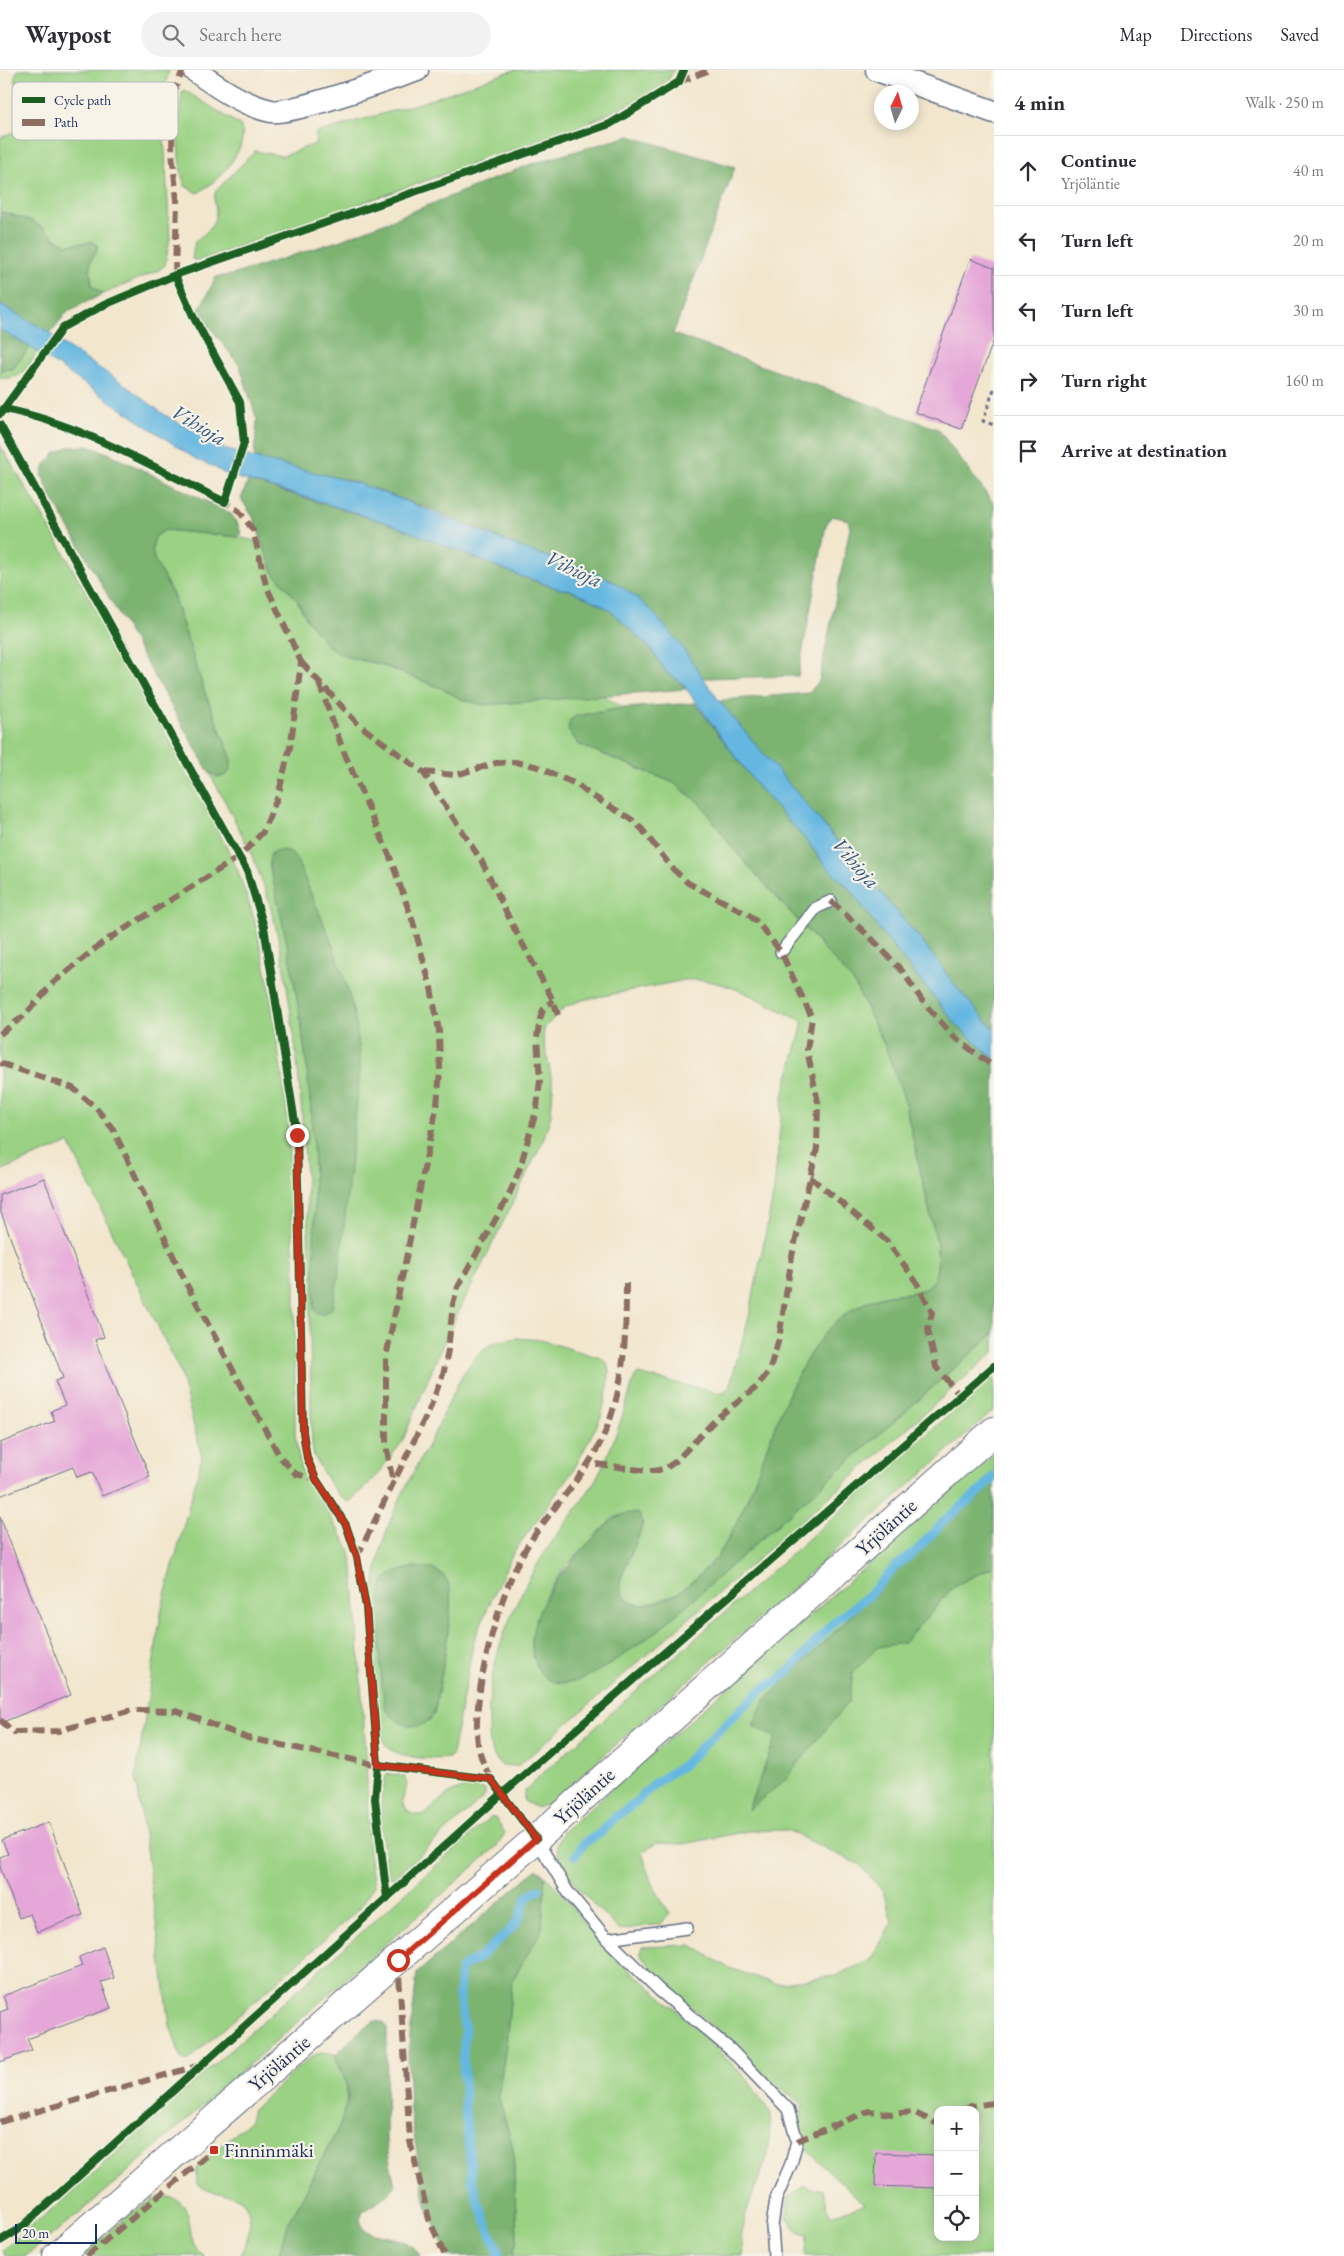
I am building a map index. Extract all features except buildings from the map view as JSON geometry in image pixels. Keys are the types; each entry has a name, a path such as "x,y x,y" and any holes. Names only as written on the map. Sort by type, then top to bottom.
{"main road":[{"name":"Yrjöläntie","path":"57,2256 536,1839 994,1431"}],"street":[{"path":"194,70 219,88 272,112 298,108 417,70"},
{"path":"877,70 994,112"}],"lane":[{"path":"781,952 816,908 831,901"},
{"path":"536,1839 568,1892 607,1939 659,1990 731,2050 788,2109 797,2141 791,2164 776,2199 772,2226 774,2256"},
{"path":"607,1939 687,1928"}],"path":[{"path":"994,389 983,421 994,425"}],"green space":[{"path":"18,70 169,70 166,82 16,82 15,75"},
{"path":"514,70 674,70 669,79 648,95 584,125 198,261 192,259 195,241 212,225 216,216 214,199 216,191 255,151 282,156 315,144 316,133 423,102"},
{"path":"184,90 240,125 242,134 237,154 230,164 213,182 197,193 185,186 180,163 179,128 182,93"},
{"path":"12,133 12,140 164,140 170,238 165,265 159,270 103,294 92,286 90,261 97,251 97,245 92,242 68,245 54,238 44,228 11,214 0,212 0,138"},
{"path":"629,136 735,167 673,334 938,429 994,504 994,1030 958,989 925,945 720,702 723,700 809,693 819,681 850,528 848,520 832,516 826,525 798,676 702,678 651,610 616,583 593,572 527,550 433,510 354,482 254,458 257,420 240,366 198,312 216,277 232,275 341,240 531,164"},
{"path":"0,212 30,220 44,228 54,238 68,245 92,242 97,245 90,264 90,273 92,286 103,294 68,311 50,333 0,304"},
{"path":"0,330 30,347 13,369 0,370"},
{"path":"30,347 37,352 23,372 14,377 0,378 0,370 13,369"},
{"path":"0,445 46,521 201,796 238,871 255,921 269,986 287,1112 295,1279 295,1436 301,1468 349,1548 353,1567 366,1755 369,1853 374,1886 358,1910 187,2061 181,2058 170,2025 136,1776 162,1607 202,1457 180,1372 69,1143 0,1171"},
{"path":"88,446 108,453 230,513 237,522 241,533 238,537 165,530 155,537 152,548 154,559 173,595 205,693 231,757 231,768 227,775 218,777 209,772 51,496 42,475 45,464 55,454 68,447"},
{"path":"248,481 391,524 518,575 560,589 570,590 598,603 611,611 651,649 667,673 677,678 686,689 483,705 461,699 441,688 379,664 344,656 327,645 307,620 297,600 273,572 253,517 241,499"},
{"path":"165,530 238,537 263,543 273,572 297,600 307,620 344,656 379,664 441,688 461,699 484,705 602,695 624,708 576,716 578,744 674,783 702,805 734,850 853,981 885,1046 903,1095 937,1243 937,1266 932,1282 919,1291 879,1297 860,1305 835,1323 822,1337 805,1362 791,1389 733,1530 718,1556 680,1592 660,1601 644,1605 638,1605 629,1601 622,1594 620,1589 621,1579 643,1522 614,1517 565,1567 543,1600 602,1669 656,1632 994,1333 994,1352 518,1766 502,1766 494,1756 490,1745 489,1700 492,1679 503,1637 529,1578 596,1479 618,1428 635,1376 638,1374 715,1392 723,1392 729,1388 749,1317 774,1191 783,1096 802,1021 731,987 701,980 685,980 582,1000 565,1007 545,1027 543,1037 553,1086 551,1115 543,1141 442,1346 402,1442 373,1480 349,1502 345,1500 334,1489 324,1474 314,1455 312,1445 304,1139 295,1043 280,948 272,911 254,861 209,772 218,777 231,757 205,693 173,595 154,560 152,548 155,537","holes":["270,868 360,1070 314,1308 314,1172 310,1095 294,981"]},
{"path":"695,703 758,787 807,841 825,865 852,891 881,932 957,1025 994,1059 994,1333 656,1632 597,1672 576,1681 557,1682 548,1679 541,1673 533,1656 532,1639 543,1603 554,1585 578,1554 600,1531 618,1517 631,1513 639,1514 643,1522 620,1584 620,1589 625,1598 638,1605 644,1605 676,1594 685,1587 718,1556 733,1530 791,1389 805,1362 822,1337 835,1323 860,1305 879,1297 924,1289 932,1282 937,1266 937,1243 903,1095 885,1046 853,981 734,850 702,805 674,783 578,744 568,730 570,720 576,716 624,708"},
{"path":"278,850 289,851 297,860 319,911 339,962 354,1015 358,1042 360,1070 339,1274 332,1308 324,1313 317,1313 314,1309 313,1134 306,1057 287,943 269,859 271,854"},
{"path":"517,1338 541,1340 601,1358 607,1363 609,1372 608,1388 601,1417 573,1471 513,1553 496,1589 474,1640 452,1754 449,1758 435,1759 418,1758 402,1754 390,1749 385,1743 381,1737 377,1721 373,1610 378,1563 382,1546 402,1494 465,1371 477,1355 486,1348 500,1341","holes":["447,1580 450,1609 446,1645 434,1713 430,1721 385,1707 380,1614 381,1592"]},
{"path":"994,1375 994,1410 550,1803 537,1808 524,1801 524,1792 534,1781"},
{"path":"994,1454 994,1479 957,1512 765,1700 776,1736 748,1809 817,1738 849,1701 853,1672 878,1647 908,1638 954,1586 994,1566 994,2256 806,2256 807,2234 796,2230 786,2217 789,2197 804,2186 823,2190 830,2215 865,2205 797,2141 803,2104 773,2083 660,1978 640,1954 642,1947 691,1945 727,1967 775,1984 835,1976 871,1960 892,1922 883,1891 860,1865 787,1830 748,1831 684,1844 657,1843 642,1852 651,1882 670,1914 661,1924 619,1930 581,1891 563,1868 558,1856 558,1841 563,1832"},
{"path":"994,1479 994,1566 954,1586 904,1643 878,1647 853,1672 849,1701 784,1781 748,1810 776,1737 753,1726 765,1700 957,1512"},
{"path":"414,1567 438,1571 445,1577 450,1592 450,1607 440,1685 434,1713 423,1724 409,1726 395,1719 385,1707 379,1623 381,1591 384,1582 389,1576 401,1570"},
{"path":"387,1774 404,1775 407,1785 402,1802 408,1812 416,1815 425,1813 442,1799 459,1789 473,1787 485,1790 485,1796 394,1878 389,1877 381,1825 382,1797"},
{"path":"489,1818 495,1818 505,1833 498,1845 107,2190 26,2256 4,2256 2,2250 62,2201"},
{"path":"537,1869 545,1876 542,1929 512,1981 506,2045 498,2095 513,2148 517,2238 513,2256 448,2256 426,2206 410,2111 408,2053 417,1973"},
{"path":"545,1876 568,1900 600,1945 677,2010 747,2079 771,2114 768,2155 749,2204 741,2233 743,2256 513,2256 517,2238 513,2148 498,2095 506,2045 512,1981 542,1929"},
{"path":"375,2021 383,2022 387,2027 386,2143 395,2186 388,2195 363,2210 360,2220 364,2230 401,2240 420,2256 278,2256 286,2228 340,2125 345,2110 348,2095 347,2085 337,2062 336,2054 360,2031"},
{"path":"320,2053 336,2054 336,2061 347,2085 346,2108 340,2125 312,2177 278,2256 239,2256 248,2235 248,2209 238,2198 213,2192 197,2184 197,2168 202,2161 250,2121 253,2110 288,2077 312,2056"},
{"path":"163,2196 175,2199 183,2205 187,2213 193,2240 197,2249 204,2256 81,2256 130,2215"}],"water":[{"name":"Vihioja","path":"0,304 50,333 69,349 121,382 165,415 225,449 254,458 354,482 527,550 593,572 616,583 636,597 651,610 679,643 720,702 925,945 958,989 994,1030 994,1059 957,1025 881,932 852,891 825,865 807,841 758,787 682,683 667,673 651,649 611,611 570,590 560,589 518,575 391,524 227,475 197,460 30,347 0,330"}],"waterway":[{"path":"575,1856 585,1842 601,1833 614,1818 634,1804 655,1783 683,1765 762,1689 779,1680 834,1622 867,1597 896,1566 918,1549 946,1519 979,1492 994,1476"},
{"path":"500,2256 477,2199 472,2179 465,2110 463,2055 465,2031 459,1994 461,1968 480,1957 510,1930 518,1921 527,1897 539,1889"}],"marked path":[{"path":"178,82 183,70"},
{"path":"679,82 710,70"},
{"path":"172,140 177,200 175,275"},
{"path":"0,1034 25,1015 53,983 102,943 239,857 263,832 278,796 291,743 301,662 266,585 253,530 239,511 225,502"},
{"path":"301,662 358,724 423,772 481,860 514,928 553,1000 558,1015"},
{"path":"319,683 343,750 390,857 413,922 431,988 439,1031 440,1071 437,1105 386,1357 386,1444 393,1483"},
{"path":"423,772 456,775 496,763 515,762 535,766 578,785 586,792 631,819 641,828 673,869 688,883 749,915 758,923 781,952 812,1018 807,1050 818,1102 817,1148 792,1256 779,1339 769,1371 757,1387 717,1418 676,1461 666,1468 647,1471 590,1463"},
{"path":"831,901 873,940 903,972 923,1002 953,1036 994,1067"},
{"path":"357,1557 430,1408 444,1371 453,1304 458,1287 508,1197 519,1171 537,1108 540,1080 537,1038 540,1019 543,1010 553,1000"},
{"path":"0,1063 73,1088 96,1108 113,1129 188,1287 280,1457 296,1474 316,1479"},
{"path":"810,1177 887,1241 917,1283 932,1313 928,1330 936,1367 960,1396"},
{"path":"491,1779 480,1753 477,1723 483,1670 490,1642 507,1587 528,1545 587,1466 596,1452 611,1418 623,1359 626,1278"},
{"path":"0,1720 14,1732 58,1731 132,1710 177,1711 248,1738 378,1765"},
{"path":"398,1960 410,2141 429,2219 445,2256"},
{"path":"0,2122 197,2066"},
{"path":"971,2106 994,2103"},
{"path":"797,2141 869,2111 891,2114 913,2112 934,2122"},
{"path":"87,2256 214,2150"}],"cycle path":[{"path":"0,414 63,327 104,305 175,275 610,124 679,82 684,70"},
{"path":"4,409 33,416 89,436 225,502 244,443 240,402 194,318 175,275"},
{"path":"0,425 247,871 264,927 297,1135 303,1432 307,1458 316,1479 346,1525 357,1557 366,1607 378,1765 491,1779 536,1839"},
{"path":"0,2241 21,2228 503,1793 994,1366"},
{"path":"378,1765 375,1799 387,1898"}],"place":[{"name":"Finninmäki","path":"214,2150"}],"route":[{"path":"297,1135 303,1432 307,1458 316,1479 346,1525 357,1557 366,1607 378,1765 491,1779 536,1839 398,1960"}]}
